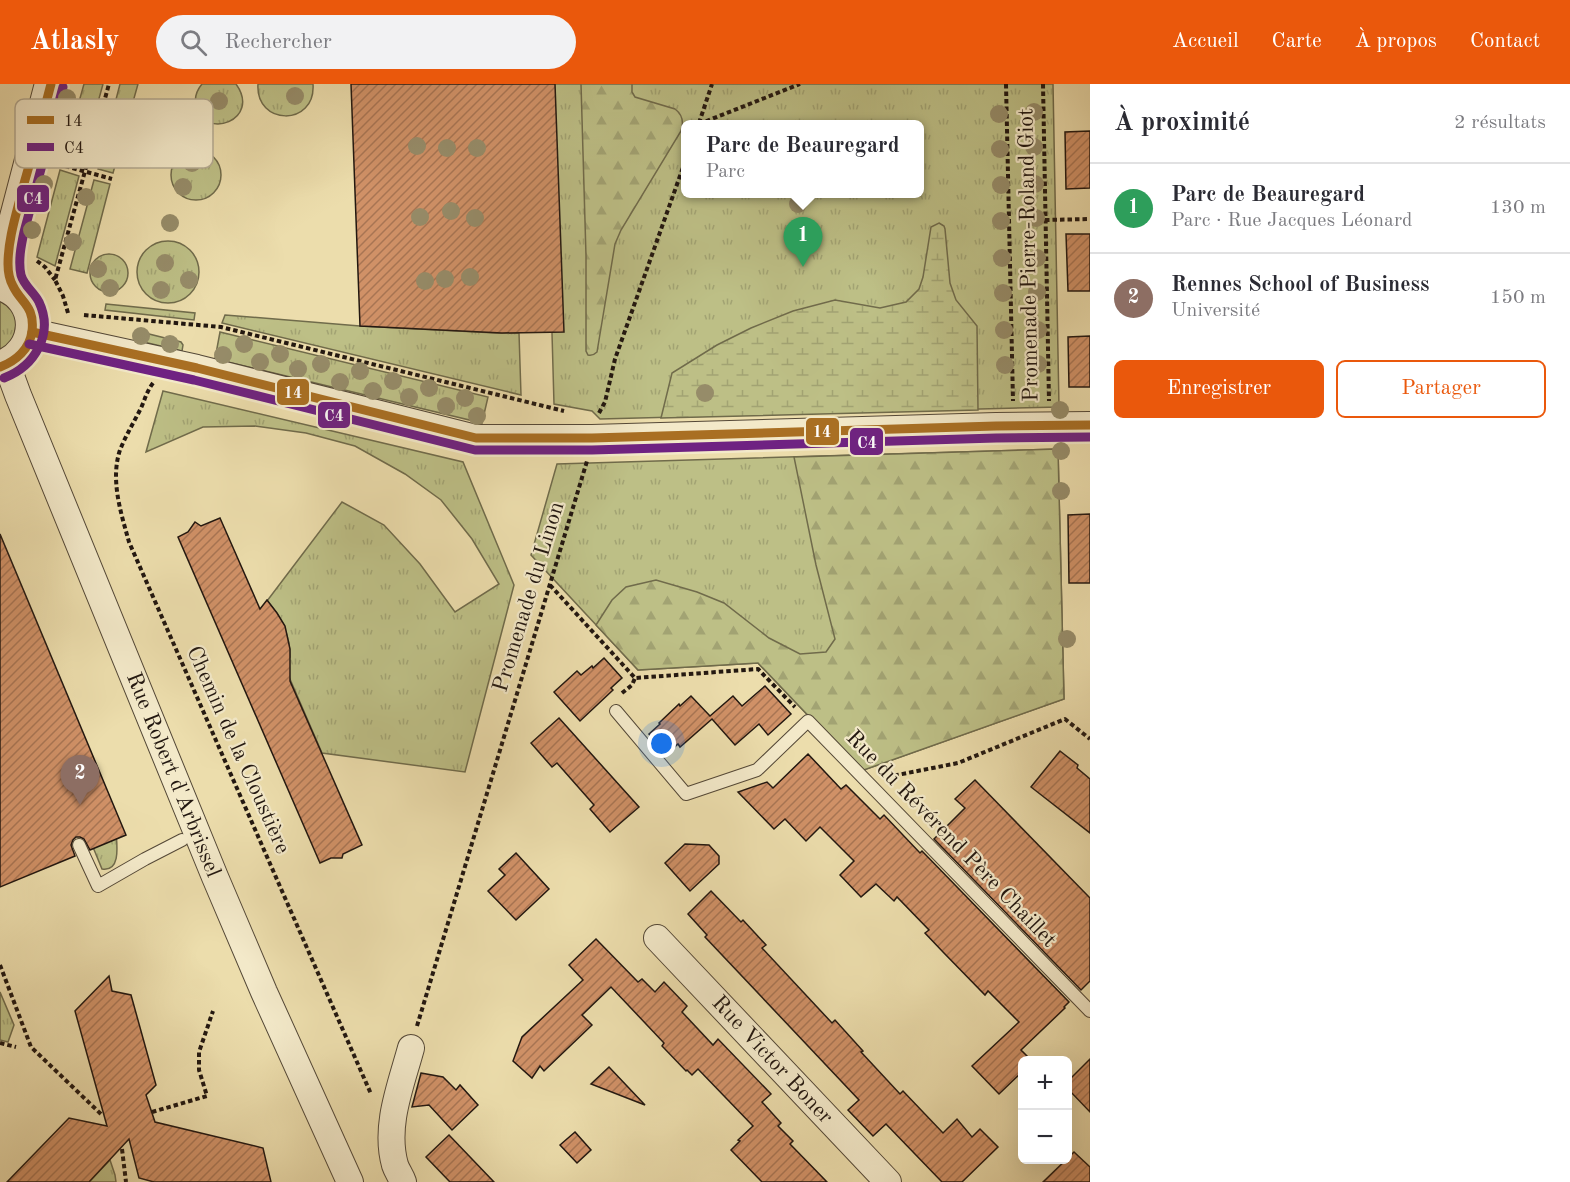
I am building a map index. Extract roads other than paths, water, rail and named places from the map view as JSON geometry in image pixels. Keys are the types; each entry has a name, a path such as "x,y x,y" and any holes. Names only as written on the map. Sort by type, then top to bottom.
{"street":[{"path":"27,99 31,84"},
{"path":"47,99 51,84"},
{"path":"0,198 15,143"},
{"path":"4,366 24,351 32,332 29,308 23,298 7,286 8,250 29,168"},
{"path":"32,332 196,368 476,438 592,438 1014,425 1090,425"},
{"name":"Rue Robert d'Arbrissel","path":"4,366 215,877 350,1182"},
{"name":"Rue Victor Boner","path":"657,938 888,1182"},
{"path":"403,1182 392,1147 391,1127 411,1048"}],"lane":[{"name":"Rue du Révérend Père Chaillet","path":"616,711 686,794 758,770 808,721 1090,1011"},
{"path":"79,845 98,886 182,840"}],"place":[{"name":"Parc de Beauregard","path":"803,267"},
{"name":"Rennes School of Business","path":"80,805"}]}
